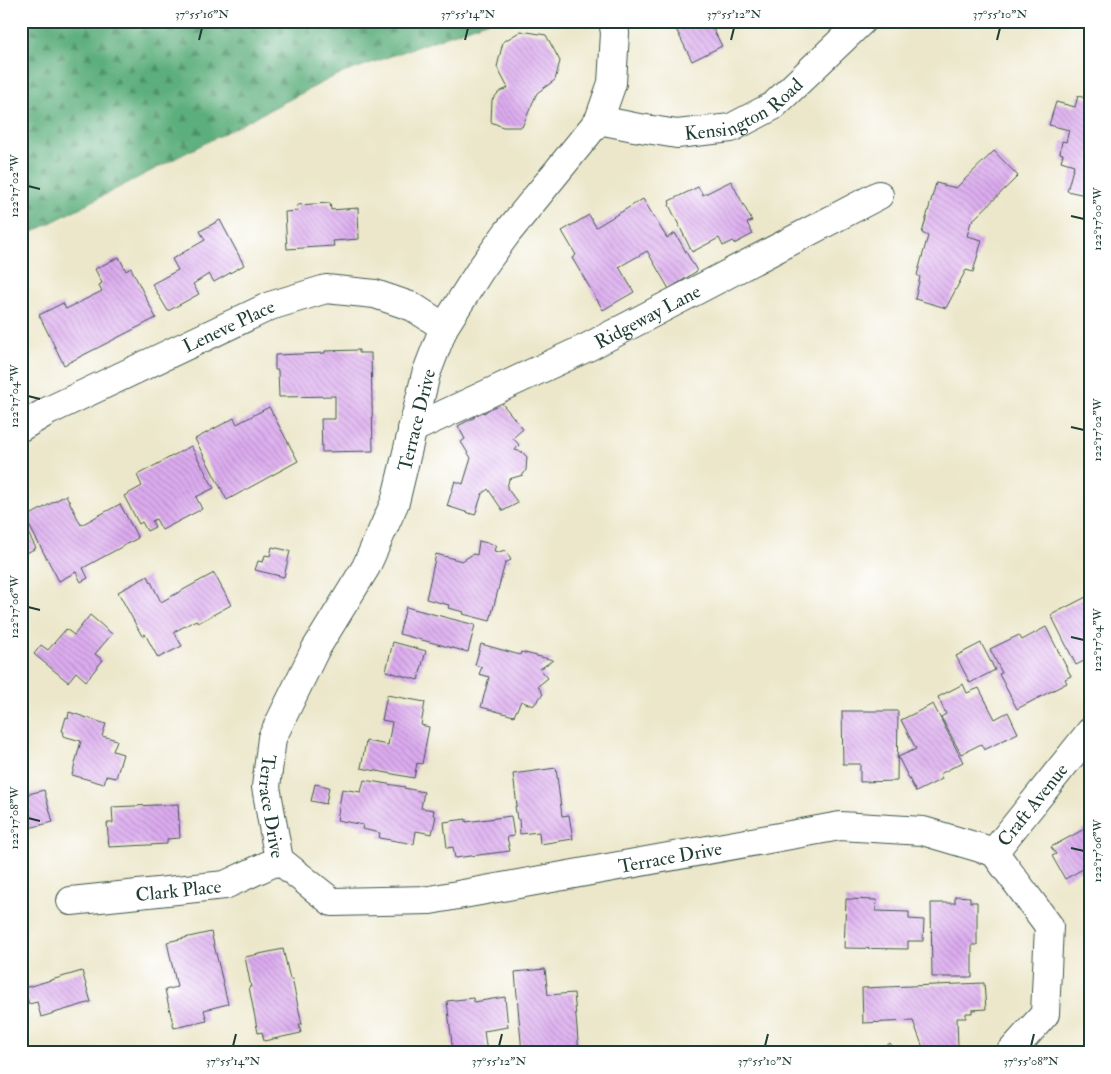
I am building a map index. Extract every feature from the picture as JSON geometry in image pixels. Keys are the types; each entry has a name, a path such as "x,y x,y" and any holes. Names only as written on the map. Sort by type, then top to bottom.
{"street":[{"name":"Terrace Drive","path":"613,21 615,33 612,83 599,120 480,269 444,327 426,374 395,502 370,559 314,650 272,738 266,787 278,860 332,902 430,900 840,826 923,831 994,852"},
{"name":"Kensington Road","path":"599,120 678,134 730,128 773,106 862,21"},
{"name":"Ridgeway Lane","path":"412,429 588,347 879,195"},
{"name":"Leneve Place","path":"21,428 48,411 270,306 326,289 375,294 413,307 444,327"},
{"name":"Craft Avenue","path":"994,852 1090,732"},
{"path":"994,852 1049,926 1046,1014 1010,1053"},
{"name":"Clark Place","path":"71,901 225,885 278,860"}],"green space":[{"path":"21,21 489,21 335,76 21,238"}],"building":[{"path":"672,21 719,21 711,25 722,46 692,61"},
{"path":"521,31 546,35 560,61 555,80 537,93 522,127 503,127 491,122 492,100 499,92 508,88 497,67 503,42"},
{"path":"1078,96 1090,99 1090,196 1067,191 1074,165 1061,161 1063,154 1060,153 1062,141 1066,142 1069,130 1049,125 1056,102 1075,107"},
{"path":"994,151 1018,176 971,222 967,236 982,240 973,272 966,270 946,308 915,299 920,277 917,275 928,236 922,233 936,183 956,188"},
{"path":"731,181 752,221 747,223 753,234 734,244 733,241 723,246 719,238 692,252 669,205 669,201 698,187 703,195"},
{"path":"643,199 667,238 675,233 697,271 669,289 647,251 619,267 634,292 603,310 572,258 576,255 562,231 589,215 596,227"},
{"path":"330,203 331,210 358,208 359,239 333,241 334,246 287,249 285,212 298,211 297,205"},
{"path":"220,220 244,265 214,282 209,274 193,284 199,294 168,311 152,284 178,270 172,259 205,240 200,231"},
{"path":"119,257 126,271 131,268 156,318 64,365 39,315 63,303 66,309 102,291 99,285 102,283 95,269"},
{"path":"359,350 359,353 371,353 373,451 322,452 321,419 335,419 335,396 279,397 278,370 275,370 275,355"},
{"path":"500,401 523,429 513,438 519,445 515,450 522,452 527,457 526,470 523,475 509,479 507,488 518,503 503,511 488,489 482,494 475,515 447,506 455,481 463,484 471,458 461,442 465,439 458,426 475,417 473,415 482,410 484,413"},
{"path":"269,407 298,461 227,500 195,439 234,418 237,424"},
{"path":"191,446 214,488 196,497 202,509 162,530 156,519 152,521 155,527 147,531 142,522 139,524 124,496 142,486 137,475"},
{"path":"66,495 81,525 120,504 138,538 83,568 88,578 81,582 76,572 59,581 25,518"},
{"path":"21,520 36,548 21,556"},
{"path":"479,541 496,545 494,551 505,550 511,560 505,563 490,621 463,614 464,612 448,608 449,605 426,599 436,554 462,561 473,554 477,555"},
{"path":"272,547 290,551 284,577 255,570 258,561 263,562 265,555 270,556"},
{"path":"214,573 231,605 198,623 196,620 174,632 182,646 158,658 145,634 142,636 118,592 148,576 161,602"},
{"path":"1090,595 1090,658 1076,665 1051,615"},
{"path":"406,607 475,625 468,652 399,634"},
{"path":"90,615 112,634 95,654 103,660 86,681 76,672 68,682 34,654 41,645 48,650 66,629 74,635"},
{"path":"1046,627 1071,676 1065,679 1067,683 1017,709 999,674 1002,673 990,649 1019,635 1022,640"},
{"path":"393,642 426,651 418,680 386,671"},
{"path":"981,643 995,670 970,683 956,656"},
{"path":"481,644 520,655 521,652 553,660 540,669 548,678 538,686 543,694 533,706 521,701 514,716 481,707 489,677 479,674 482,667 475,665"},
{"path":"963,684 967,693 979,688 995,719 1008,712 1018,733 984,750 981,744 961,754 941,717 946,714 938,697"},
{"path":"387,695 425,702 421,725 429,727 422,764 417,763 414,778 361,768 366,741 388,745 392,722 382,720"},
{"path":"933,704 963,762 940,774 942,779 916,792 898,757 916,749 901,720"},
{"path":"842,711 898,711 897,781 860,782 860,764 843,764"},
{"path":"69,712 106,724 102,736 117,740 113,751 123,754 116,778 106,776 104,784 72,775 81,741 63,736 64,732 62,731"},
{"path":"556,768 562,816 569,815 573,839 540,844 539,832 520,834 519,819 517,819 515,806 517,806 513,774"},
{"path":"364,780 424,792 421,808 434,810 433,815 436,816 432,834 416,831 414,844 379,838 380,833 362,829 363,825 337,820 342,789 361,792"},
{"path":"315,784 329,787 326,804 311,801"},
{"path":"44,790 53,822 21,830 21,796"},
{"path":"178,804 180,838 167,839 167,844 109,847 107,823 113,823 112,807"},
{"path":"511,816 514,836 507,837 510,851 455,858 453,847 447,848 444,822 466,819 466,822"},
{"path":"1090,826 1090,865 1065,879 1052,856 1056,854 1051,847"},
{"path":"955,896 970,897 970,902 977,902 977,945 972,945 972,977 932,977 931,903 955,903"},
{"path":"846,899 877,900 876,911 909,912 909,919 924,920 923,941 908,941 908,949 844,948"},
{"path":"211,932 228,1004 204,1010 207,1021 174,1028 165,990 177,987 167,942"},
{"path":"283,949 302,1024 299,1024 301,1033 264,1041 262,1032 258,1033 245,957"},
{"path":"545,969 548,995 574,993 579,1053 522,1053 515,972"},
{"path":"82,971 91,1002 41,1017 37,1002 29,1004 24,988"},
{"path":"984,983 986,1009 972,1010 972,1013 966,1013 966,1018 957,1018 958,1047 952,1048 952,1053 925,1053 913,1021 863,1023 862,988"},
{"path":"505,997 508,1027 484,1031 487,1053 453,1053 447,1001 473,998 474,1002"},
{"path":"890,1043 897,1053 878,1053"}]}
